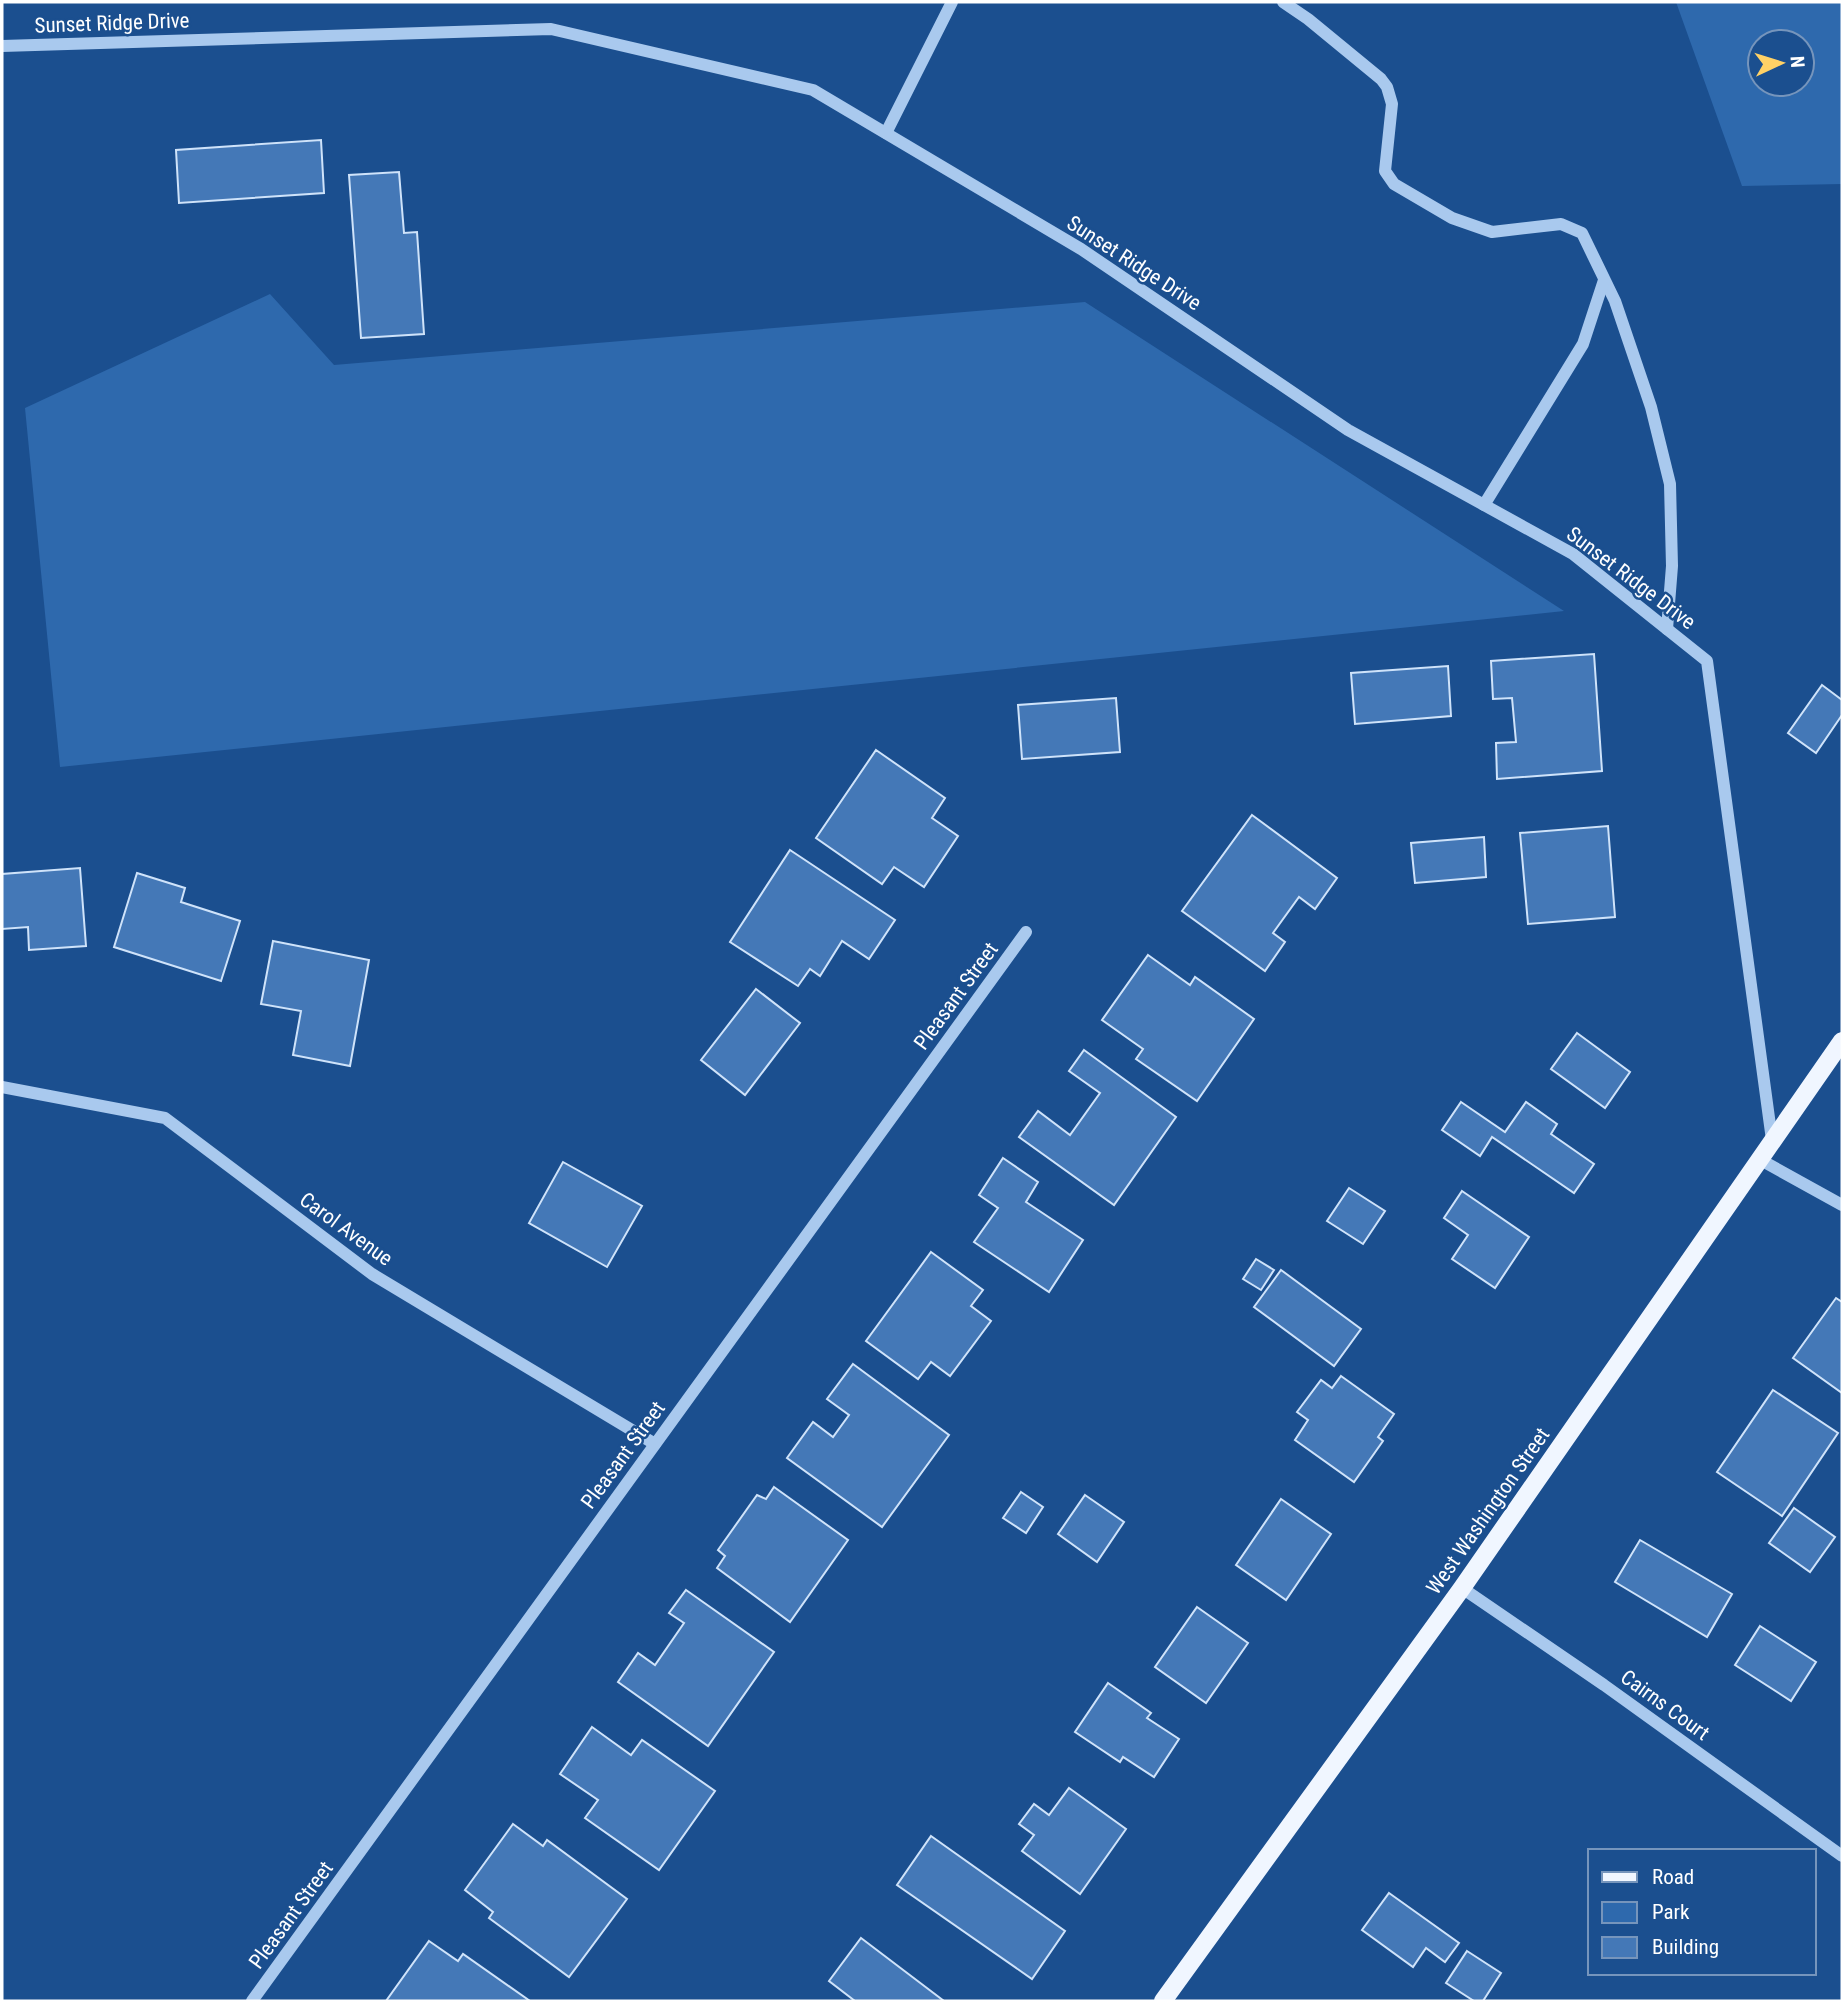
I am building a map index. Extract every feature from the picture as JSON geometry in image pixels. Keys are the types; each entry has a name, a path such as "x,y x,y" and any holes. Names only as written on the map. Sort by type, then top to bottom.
{"main road":[{"name":"West Washington Street","path":"1163,2001 1462,1588 1842,1041"}],"street":[{"path":"886,133 952,2"},
{"path":"1283,2 1308,19 1381,79 1387,87 1392,104 1385,171 1394,184 1452,218 1492,232 1561,224 1582,233 1615,300 1651,407 1670,484 1672,566 1667,629"},
{"name":"Sunset Ridge Drive","path":"2,46 551,29 813,90 1080,249 1349,430 1573,554 1707,661 1773,1140"},
{"path":"1484,505 1583,344 1604,280"},
{"name":"Pleasant Street","path":"252,2001 1027,932"},
{"name":"Carol Avenue","path":"2,1087 165,1118 372,1274 655,1444"},
{"path":"1759,1159 1842,1205"},
{"name":"Cairns Court","path":"1462,1588 1604,1685 1842,1856"}],"green space":[{"path":"1676,2 1842,2 1842,184 1742,186"},
{"path":"270,294 334,365 1085,302 1564,611 60,767 25,408"}],"building":[{"path":"321,140 324,193 179,203 176,150"},
{"path":"399,172 404,233 417,232 424,334 361,338 349,175"},
{"path":"1594,654 1602,771 1497,779 1496,743 1516,742 1512,698 1493,699 1491,661"},
{"path":"1448,666 1451,716 1355,724 1351,673"},
{"path":"1822,685 1842,700 1842,715 1816,753 1788,733"},
{"path":"1116,698 1120,752 1022,759 1018,705"},
{"path":"876,750 945,798 932,818 958,836 924,887 894,867 882,884 816,838"},
{"path":"1252,815 1337,878 1315,909 1299,897 1273,933 1285,942 1265,971 1182,911"},
{"path":"1608,826 1615,917 1528,924 1520,833"},
{"path":"1484,837 1486,877 1415,883 1411,843"},
{"path":"790,850 895,920 869,959 842,941 820,976 810,969 798,986 730,942"},
{"path":"80,868 86,946 29,950 28,927 2,929 2,874"},
{"path":"137,873 185,888 181,902 240,921 221,981 114,947"},
{"path":"273,941 369,960 350,1066 293,1055 301,1011 261,1004"},
{"path":"1148,955 1190,985 1195,977 1254,1019 1197,1101 1136,1059 1143,1049 1102,1020"},
{"path":"756,989 800,1023 745,1095 701,1060"},
{"path":"1577,1033 1630,1072 1605,1108 1551,1069"},
{"path":"1084,1050 1176,1117 1114,1205 1019,1137 1038,1111 1070,1135 1100,1093 1069,1071"},
{"path":"1461,1102 1505,1132 1526,1102 1557,1124 1551,1134 1594,1164 1574,1193 1492,1137 1480,1156 1442,1130"},
{"path":"1003,1158 1038,1182 1026,1202 1083,1240 1049,1292 974,1242 998,1208 979,1195"},
{"path":"563,1162 642,1206 607,1267 529,1223"},
{"path":"1349,1188 1385,1211 1363,1244 1327,1221"},
{"path":"1462,1191 1529,1237 1495,1288 1452,1259 1468,1235 1444,1218"},
{"path":"931,1252 983,1290 971,1306 991,1321 950,1376 931,1362 918,1379 866,1341"},
{"path":"1256,1259 1274,1270 1261,1290 1243,1279"},
{"path":"1281,1270 1361,1329 1334,1366 1254,1307"},
{"path":"1836,1298 1842,1302 1842,1393 1793,1358"},
{"path":"853,1364 949,1435 882,1527 787,1458 813,1422 833,1437 849,1415 827,1399"},
{"path":"1341,1376 1394,1414 1378,1437 1383,1441 1354,1482 1295,1440 1308,1420 1297,1412 1321,1380 1332,1388"},
{"path":"1773,1390 1838,1433 1782,1516 1717,1472"},
{"path":"774,1487 848,1540 790,1622 717,1568 725,1556 718,1550 757,1495 766,1499"},
{"path":"1021,1492 1043,1507 1026,1533 1003,1518"},
{"path":"1085,1495 1124,1522 1097,1562 1058,1534"},
{"path":"1281,1499 1331,1534 1286,1600 1236,1565"},
{"path":"1794,1508 1835,1537 1810,1572 1769,1543"},
{"path":"1640,1540 1732,1594 1707,1637 1615,1582"},
{"path":"686,1590 774,1652 708,1746 618,1682 638,1653 655,1665 684,1623 669,1613"},
{"path":"1197,1607 1248,1643 1206,1703 1155,1667"},
{"path":"1760,1626 1816,1662 1791,1701 1735,1665"},
{"path":"1108,1683 1151,1713 1147,1718 1179,1739 1154,1777 1123,1757 1120,1762 1075,1732"},
{"path":"592,1727 631,1755 642,1740 715,1791 659,1870 585,1818 598,1800 560,1774"},
{"path":"1069,1788 1126,1829 1080,1894 1022,1851 1034,1835 1019,1824 1034,1804 1049,1815"},
{"path":"513,1824 543,1846 547,1840 627,1899 569,1977 489,1918 493,1912 465,1890"},
{"path":"931,1836 1065,1931 1032,1979 897,1885"},
{"path":"1389,1893 1459,1943 1445,1962 1426,1948 1413,1967 1362,1930"},
{"path":"861,1938 944,2001 855,2001 829,1981"},
{"path":"429,1941 458,1961 463,1954 530,2001 386,2001"},
{"path":"1467,1951 1501,1973 1483,2001 1474,2001 1446,1983"}]}
